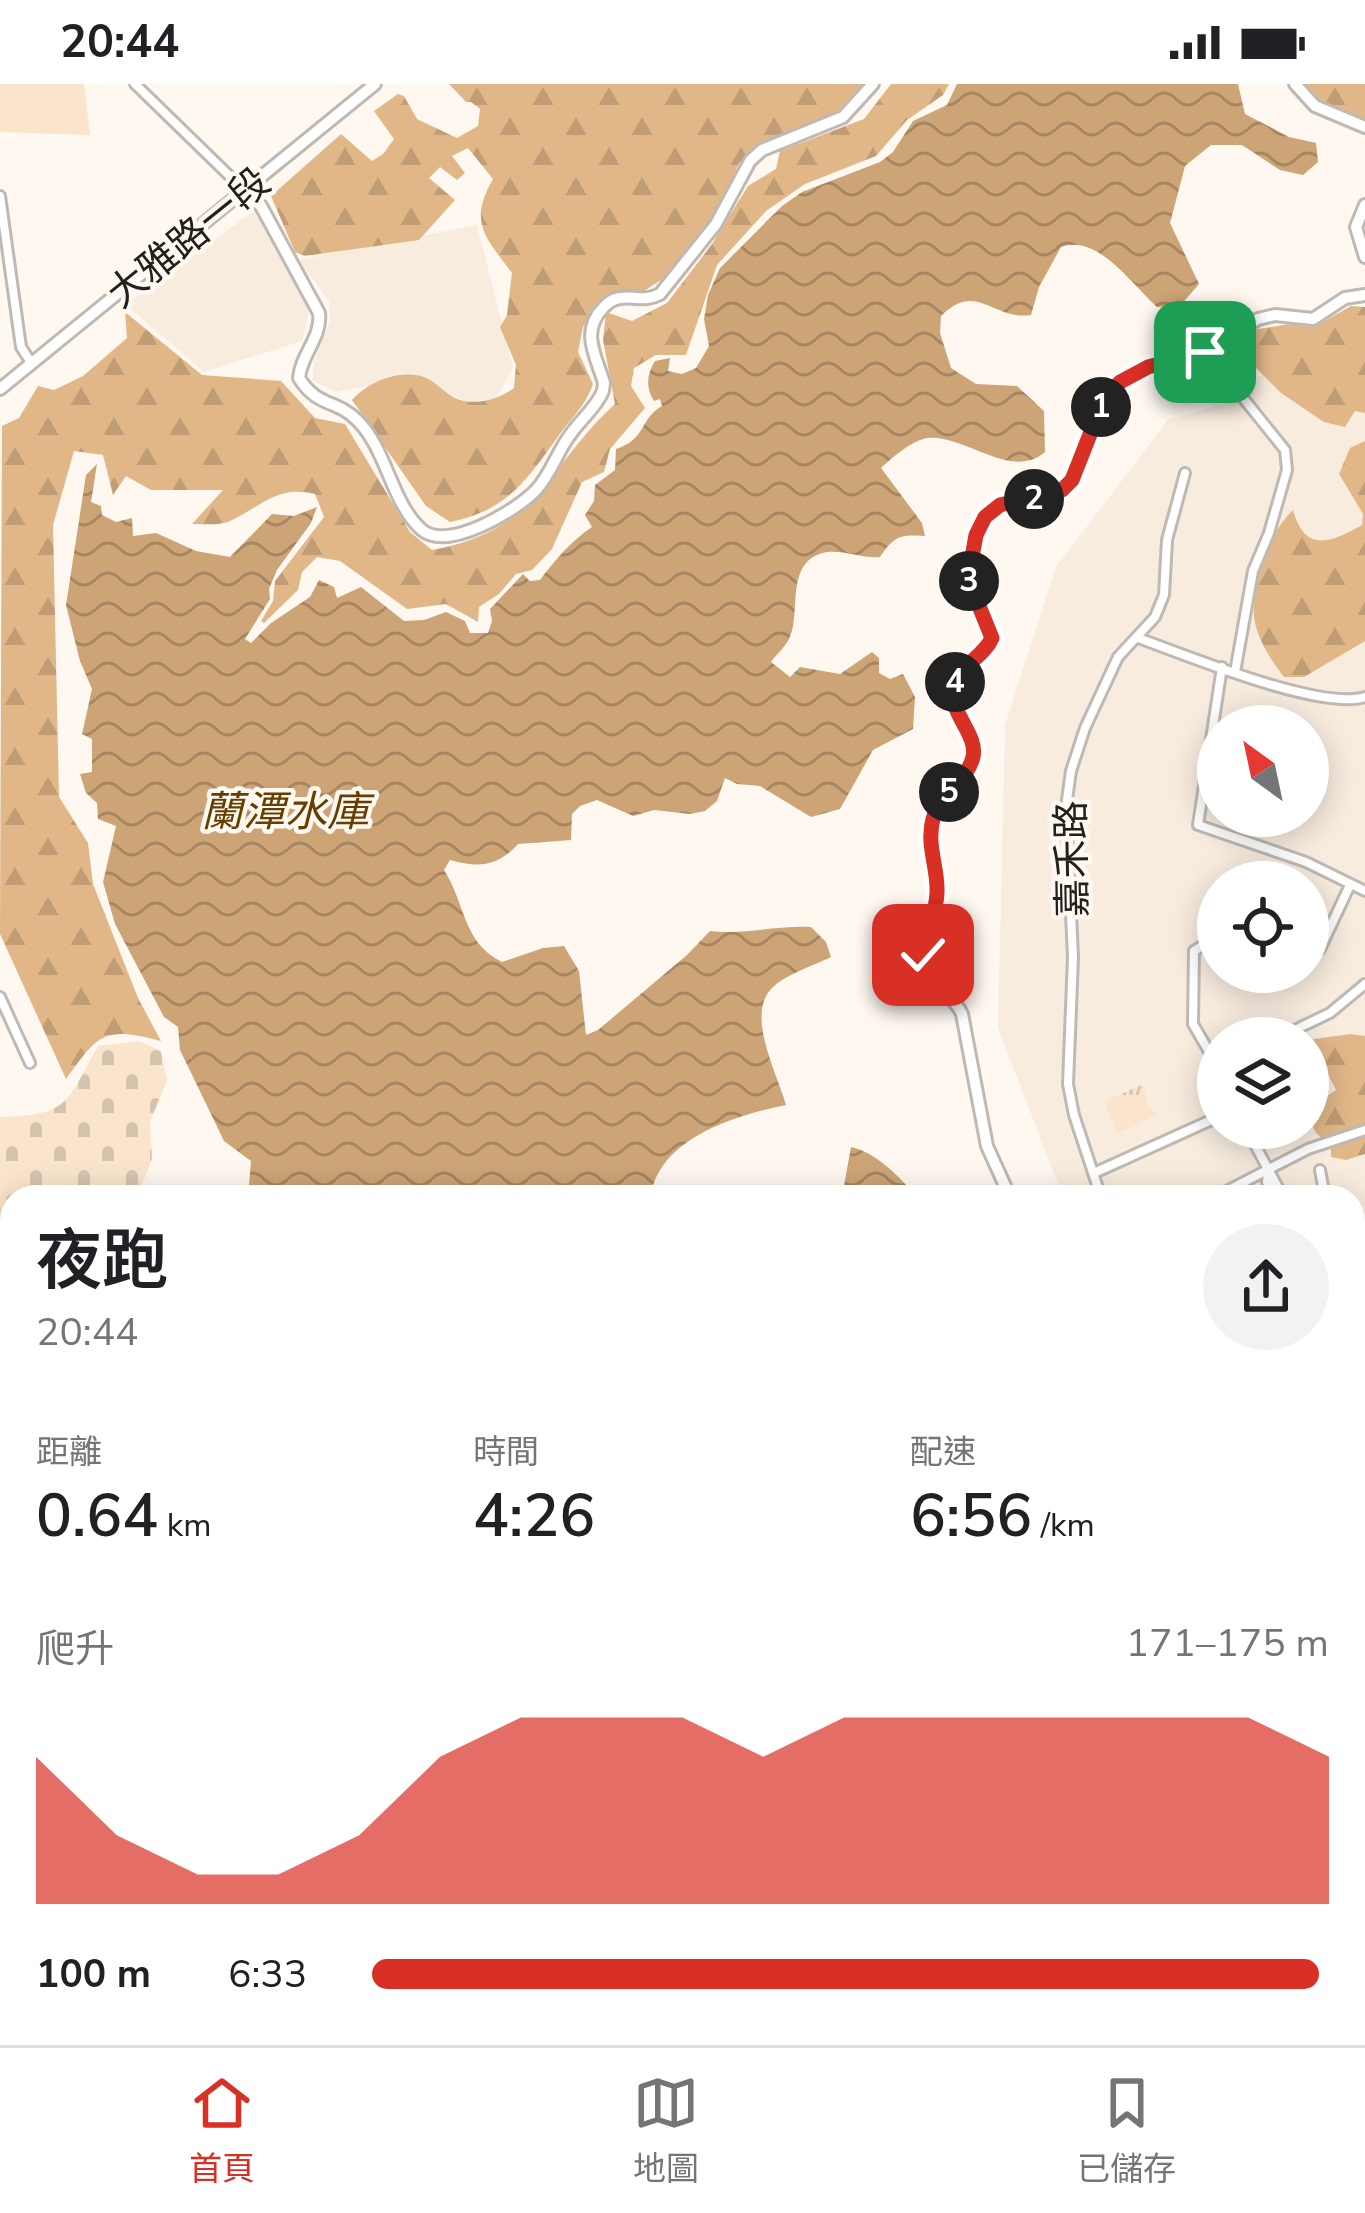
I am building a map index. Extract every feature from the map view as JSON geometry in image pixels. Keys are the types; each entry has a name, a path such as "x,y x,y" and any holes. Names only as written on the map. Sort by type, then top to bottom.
{"street":[{"path":"135,84 261,206 319,313 321,325 299,377 315,399 358,421 415,523 440,538 476,529 534,493 543,481 603,391 590,336 607,304 622,297 650,300 659,293 716,224 750,161 762,150 843,117 873,84"},
{"name":"大雅路一段","path":"0,388 375,84"},
{"path":"1295,84 1315,106 1365,127"},
{"path":"0,196 21,347 32,364"},
{"path":"1365,206 1356,227 1365,257"},
{"path":"1005,1185 987,1146 962,1015 956,1000 926,969 923,955 937,891 930,848 932,821 970,765 974,749 953,701 953,688 956,678 987,651 992,638 968,579 979,525 1000,505 1053,494 1072,480 1100,409 1120,382 1148,367 1205,352 1258,319 1275,315 1313,319 1345,298 1365,296"},
{"path":"1229,369 1244,400 1285,450 1287,470 1253,571 1235,673"},
{"name":"嘉禾路","path":"1098,1185 1068,1084 1073,957 1066,807 1085,728 1118,657 1155,617 1164,595 1167,540 1185,473"},
{"path":"1138,638 1312,694 1353,700 1365,697"},
{"path":"1222,667 1198,825 1306,862 1365,891"},
{"path":"1329,930 1351,885"},
{"path":"1197,950 1193,1024 1197,1031"},
{"path":"1322,1017 1365,984"},
{"path":"0,997 30,1063"},
{"path":"1094,1173 1197,1126"},
{"path":"1240,1185 1309,1149 1365,1130"},
{"path":"1256,1149 1278,1185"},
{"path":"1319,1170 1322,1185"},
{"path":"1268,1172 1268,1185"}],"shaded area":[{"path":"255,210 310,308 302,341 204,372 126,305"},
{"path":"477,225 513,368 496,398 468,403 416,377 336,392 312,380 314,361 330,322 329,301 298,260"},
{"path":"1269,368 1365,398 1365,1185 1058,1185 998,1028 1005,725 1056,567 1168,420 1232,401"}],"green space":[{"path":"0,84 84,84 90,135 0,132"},
{"path":"449,84 867,84 851,109 757,148 739,163 716,217 664,278 644,291 610,298 596,307 583,327 578,352 593,384 582,406 513,492 486,510 450,522 426,506 352,400 375,383 404,375 428,379 453,397 472,402 514,388 516,365 500,327 507,315 512,273 488,239 481,218 493,179 468,148 452,156 465,173 457,180 440,167 429,178 455,200 419,240 305,256 295,252 271,196 341,134 372,161 383,154 394,139 374,111 398,94 417,119 457,138 478,126 480,109"},
{"path":"891,84 949,84 943,95 907,120 876,156 805,184 766,211 717,265 686,355 656,355 634,368 631,386 645,408 610,449 604,472 582,482 552,549 532,570 516,574 499,594 479,607 478,622 446,604 407,609 340,561 317,557 302,572 298,590 264,623 275,581 324,517 315,494 281,494 228,522 192,524 223,490 151,490 126,476 113,495 103,455 74,451 53,525 59,797 88,843 93,884 138,998 161,1041 127,1034 104,1037 66,1079 0,934 2,426 19,418 38,386 54,390 83,376 127,338 125,312 202,375 281,381 315,418 345,424 410,532 432,550 468,541 519,512 615,404 603,340 606,312 632,321 667,303 748,186 776,169 780,151 864,119"},
{"path":"1304,84 1365,84 1365,122 1314,101"},
{"path":"1351,306 1365,307 1365,413 1355,411 1345,427 1324,422 1281,393 1249,361 1233,359 1225,352 1253,330 1289,324 1314,327"},
{"path":"1365,441 1365,641 1304,677 1284,677 1255,625 1254,603 1263,560 1293,510 1312,539 1330,539 1362,525 1363,514 1339,474 1350,448"},
{"path":"1365,1036 1365,1154 1346,1160 1331,1157 1329,1143 1329,1095 1336,1090 1329,1076 1329,1037"},
{"path":"139,1041 161,1051 167,1080 150,1122 152,1159 142,1185 0,1185 0,1117 40,1113 63,1102 98,1046"},
{"path":"1143,1084 1148,1106 1157,1115 1118,1133 1104,1102"}],"water":[{"name":"蘭潭水庫","path":"957,84 1238,84 1245,114 1289,137 1316,143 1318,162 1303,175 1280,170 1242,145 1211,145 1185,166 1170,223 1199,284 1180,306 1157,307 1101,254 1075,245 1061,247 1039,287 1031,315 1006,313 975,301 954,306 941,316 940,333 951,368 976,384 1017,386 1044,411 1045,452 1018,462 943,439 916,442 881,468 922,523 925,536 898,538 880,557 822,553 803,568 793,629 771,662 790,677 800,667 840,674 872,652 879,658 879,673 890,679 903,674 915,697 913,729 873,750 840,809 811,817 760,786 725,778 717,801 705,811 654,810 633,816 597,800 572,814 571,840 518,844 487,864 450,860 444,870 472,933 489,954 502,962 564,946 579,971 586,1035 598,1030 710,931 811,927 826,942 831,957 778,983 762,1013 766,1045 786,1105 726,1122 687,1142 672,1155 654,1185 249,1185 251,1161 224,1141 180,1050 178,1027 164,1017 115,924 103,882 116,826 98,819 97,803 86,793 80,774 92,772 92,739 82,734 92,689 66,605 86,475 97,464 91,502 116,522 132,518 133,536 156,533 196,551 230,557 272,514 294,516 317,507 277,570 270,599 245,639 251,643 310,597 319,580 334,587 337,598 361,587 404,621 446,612 465,621 470,633 488,633 490,609 523,574 530,581 540,580 592,527 585,515 594,501 595,485 615,470 616,449 633,440 662,406 660,399 654,401 648,386 655,361 670,358 668,371 682,374 696,368 709,346 704,319 720,268 782,206 802,192 880,162 893,152 913,121 947,105"},
{"path":"851,1147 887,1166 906,1185 844,1185"}],"route":[{"path":"923,955 937,891 930,848 932,821 973,760 974,749 953,701 953,688 956,678 987,651 992,638 968,579 979,525 1000,505 1053,494 1072,480 1100,409 1120,382 1148,367 1205,352"}]}
